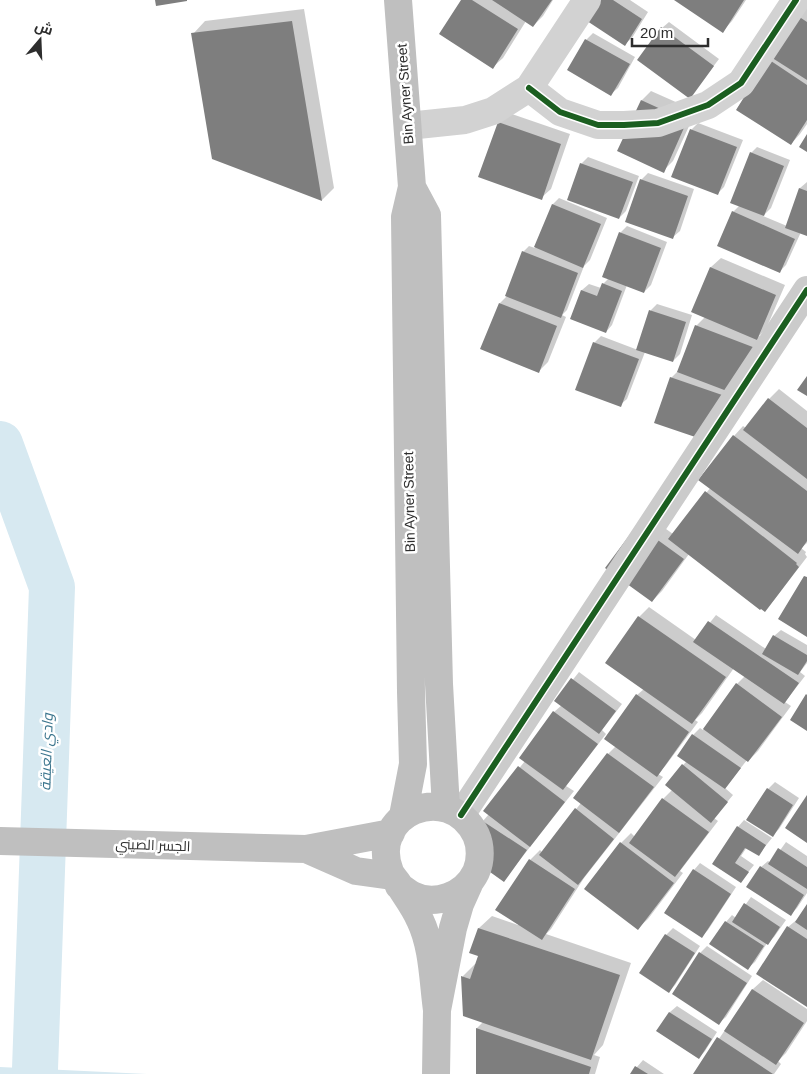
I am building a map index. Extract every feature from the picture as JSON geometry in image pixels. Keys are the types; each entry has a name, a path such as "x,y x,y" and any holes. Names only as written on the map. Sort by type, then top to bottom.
{"highway":[{"name":"Bin Ayner Street","path":"397,825 413,764 410,692 406,217 412,187 398,0"},
{"name":"Bin Ayner Street","path":"412,187 427,215 439,684 454,812"},
{"path":"436,1074 438,1010 453,928 460,904 477,870 480,855 478,840 471,826 454,812 431,806 416,809 397,825 387,842 386,858 396,881 420,920 428,946 438,1010"},
{"path":"306,850 397,825"},
{"name":"الجسر الصيني","path":"0,841 306,850"},
{"path":"306,850 356,872 396,881 412,895 427,900 442,899 457,893 469,884"}],"street":[{"path":"408,126 465,120 493,111 529,88 587,0"},
{"path":"529,88 560,112 598,125 658,123 708,105 741,83 796,0"},
{"path":"454,812 807,290"}],"shaded area":[{"path":"0,1067 147,1074 0,1074"}],"building":[{"path":"155,0 187,0 187,1 156,6"},
{"path":"461,0 472,0 518,29 493,69 439,34"},
{"path":"492,0 552,0 533,27"},
{"path":"592,0 613,0 642,19 625,46 581,17"},
{"path":"674,0 744,0 723,33"},
{"path":"792,12 807,22 807,80 766,54"},
{"path":"292,21 322,201 212,159 191,33"},
{"path":"661,27 714,66 690,99 637,60"},
{"path":"585,39 630,64 611,96 567,70"},
{"path":"768,59 807,85 807,120 791,145 736,110"},
{"path":"641,100 687,121 664,173 617,151"},
{"path":"498,122 561,144 542,200 478,177"},
{"path":"690,129 737,147 718,195 671,177"},
{"path":"807,134 807,152 799,147"},
{"path":"750,152 784,166 764,216 730,203"},
{"path":"580,163 633,182 619,219 567,200"},
{"path":"640,179 688,196 673,239 625,222"},
{"path":"799,188 807,191 807,236 785,228"},
{"path":"552,204 601,224 583,268 534,247"},
{"path":"732,211 795,239 780,273 717,246"},
{"path":"619,232 661,248 644,293 602,277"},
{"path":"522,251 578,273 561,318 505,296"},
{"path":"710,267 776,295 757,340 691,312"},
{"path":"602,283 622,291 606,333 570,319 581,290 597,296"},
{"path":"499,303 557,326 539,373 480,349"},
{"path":"649,310 686,322 673,362 636,350"},
{"path":"695,325 758,349 740,396 677,372"},
{"path":"593,342 639,359 621,407 575,390"},
{"path":"807,376 807,396 797,390"},
{"path":"670,377 725,396 710,442 654,423"},
{"path":"768,398 807,428 807,479 743,430"},
{"path":"733,435 807,491 807,541 798,554 698,480"},
{"path":"705,491 797,563 799,567 765,612 668,539"},
{"path":"637,525 684,559 652,602 605,568"},
{"path":"804,576 807,577 807,637 778,619"},
{"path":"638,616 726,677 692,724 605,663"},
{"path":"708,621 799,683 784,704 693,642"},
{"path":"773,635 807,655 807,661 798,675 762,654"},
{"path":"571,678 616,711 599,734 554,701"},
{"path":"736,683 782,717 748,762 703,729"},
{"path":"636,694 689,732 657,777 604,739"},
{"path":"807,695 807,731 790,720"},
{"path":"553,711 598,744 563,790 519,758"},
{"path":"692,734 741,768 725,789 677,756"},
{"path":"607,753 654,787 619,833 573,798"},
{"path":"682,764 728,802 711,823 665,785"},
{"path":"518,766 565,802 530,847 483,811"},
{"path":"767,788 793,805 773,837 746,820"},
{"path":"807,795 807,843 785,828"},
{"path":"662,798 709,832 675,877 629,843"},
{"path":"575,808 614,839 578,885 539,855"},
{"path":"481,820 527,850 504,882 483,867"},
{"path":"737,826 766,845 759,856 745,848 735,863 749,872 741,883 712,864"},
{"path":"620,842 674,883 638,930 584,889"},
{"path":"778,848 807,867 807,889 768,864"},
{"path":"529,859 575,889 542,940 495,910"},
{"path":"760,866 804,895 791,916 746,887"},
{"path":"693,869 731,894 702,938 664,913"},
{"path":"744,903 780,927 768,945 732,922"},
{"path":"807,904 807,930 795,922"},
{"path":"725,921 764,946 748,970 709,944"},
{"path":"787,926 807,939 807,1007 756,974"},
{"path":"478,928 620,975 591,1060 463,1016 461,976 470,979 478,956 469,953"},
{"path":"665,934 695,953 669,993 639,973"},
{"path":"699,952 747,983 719,1025 672,994"},
{"path":"752,989 804,1023 776,1065 724,1031"},
{"path":"669,1012 712,1039 699,1059 656,1031"},
{"path":"476,1028 591,1067 589,1074 476,1074"},
{"path":"717,1037 773,1074 693,1074"},
{"path":"635,1066 648,1074 630,1074"}],"waterway":[{"name":"وادي العيقة","path":"0,444 52,587 35,1069"}],"cycle path":[{"path":"529,88 560,112 598,125 658,123 708,105 741,83 796,0"},
{"path":"461,815 807,290"}]}
